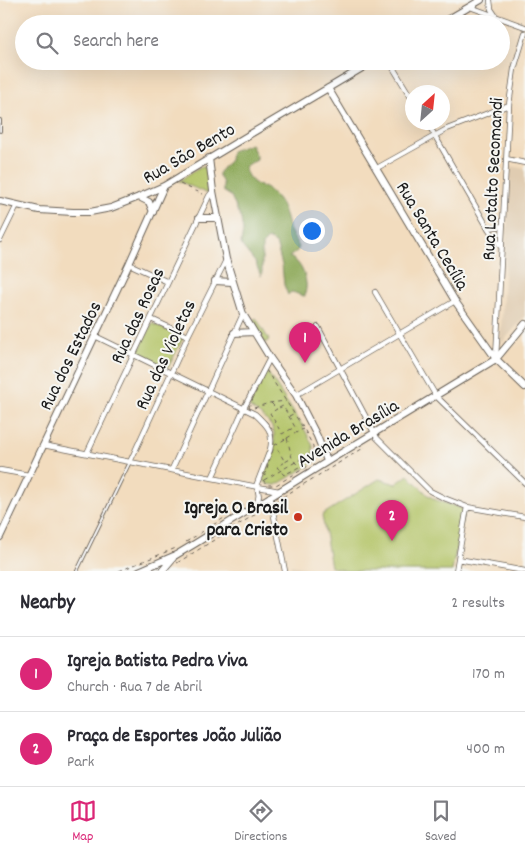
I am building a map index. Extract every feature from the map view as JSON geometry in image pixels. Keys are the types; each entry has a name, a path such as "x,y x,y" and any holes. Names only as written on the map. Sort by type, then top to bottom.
{"street":[{"path":"456,15 481,0"},
{"path":"490,0 491,9 495,15"},
{"path":"470,7 493,15"},
{"path":"510,21 525,27"},
{"name":"Rua Lotalto Secomandi","path":"496,359 509,105 514,69 525,33"},
{"name":"Rua São Bento","path":"0,201 39,210 90,212 111,208 139,198 164,186 359,70"},
{"path":"394,70 405,87"},
{"name":"Rua Santa Cecília","path":"328,88 455,301 496,359 525,387"},
{"path":"377,168 447,129 509,105"},
{"path":"431,130 501,248"},
{"path":"209,158 211,194 232,282 243,314 296,395 317,436 327,461"},
{"path":"506,159 525,163"},
{"name":"Rua dos Estados","path":"0,537 164,186"},
{"name":"Rua das Rosas","path":"87,453 211,194"},
{"path":"139,198 149,202 153,212"},
{"path":"0,240 16,205"},
{"path":"199,218 218,218"},
{"path":"488,228 503,226"},
{"name":"Rua das Violetas","path":"130,462 170,373 226,259"},
{"path":"129,264 168,282"},
{"path":"215,281 232,282"},
{"path":"376,292 436,396 525,482"},
{"path":"296,395 455,301"},
{"path":"172,469 243,314"},
{"path":"151,319 188,336"},
{"name":"Avenida Brasília","path":"139,571 255,506 271,500 279,491 496,359 525,324"},
{"path":"318,327 377,438 430,491 467,507 525,517"},
{"path":"234,333 253,332"},
{"path":"95,336 244,408 261,419 268,426 272,439 270,450 256,486"},
{"path":"212,478 244,408 270,358"},
{"path":"43,445 279,491"},
{"path":"0,470 29,475"},
{"path":"255,506 259,496 256,486"},
{"path":"271,500 285,571"},
{"path":"456,571 467,507"},
{"name":"Avenida Brasília","path":"162,571 176,551"},
{"path":"458,559 525,571"}],"lane":[{"path":"0,120 0,131"},
{"path":"77,571 130,462"}],"path":[{"path":"172,180 211,194"},
{"path":"266,370 304,429 313,446 313,456 310,464 276,485 267,484 263,480 274,447 273,429 249,407 266,370"},
{"path":"251,409 286,401"},
{"path":"271,403 277,410"},
{"path":"283,406 295,427 282,434 270,413 277,410 283,406"},
{"path":"289,417 293,414"},
{"path":"285,462 275,445 304,429"},
{"path":"287,438 292,458 299,467 284,476 277,466 292,458"},
{"path":"271,500 365,447"},
{"path":"263,480 313,452"},
{"path":"185,542 255,506"},
{"path":"172,566 255,506"},
{"path":"119,571 176,551"}],"shaded area":[{"path":"511,166 525,169 525,316 500,345"},
{"path":"291,565 322,571 291,571"}],"green space":[{"path":"251,144 257,160 246,165 245,171 254,182 274,195 282,207 288,226 299,247 289,257 299,264 303,271 306,285 305,296 291,292 288,295 284,285 282,265 276,243 268,239 262,245 261,276 255,262 242,246 243,231 241,219 231,196 223,191 223,183 219,172 230,160 231,151"},
{"path":"203,166 206,168 209,178 208,194 179,181"},
{"path":"256,318 269,340 265,343 253,320"},
{"path":"152,323 183,338 168,368 138,353"},
{"path":"266,370 305,430 313,446 313,456 310,465 276,485 267,484 263,480 273,447 273,429 265,419 249,407"},
{"path":"408,475 428,495 436,500 464,509 452,571 347,571 331,567 322,515 379,479 396,484"}],"place":[{"name":"Igreja Batista Pedra Viva","path":"305,363"},
{"name":"Igreja O Brasil para Cristo","path":"298,517"},
{"name":"Praça de Esportes João Julião","path":"392,541"}]}
